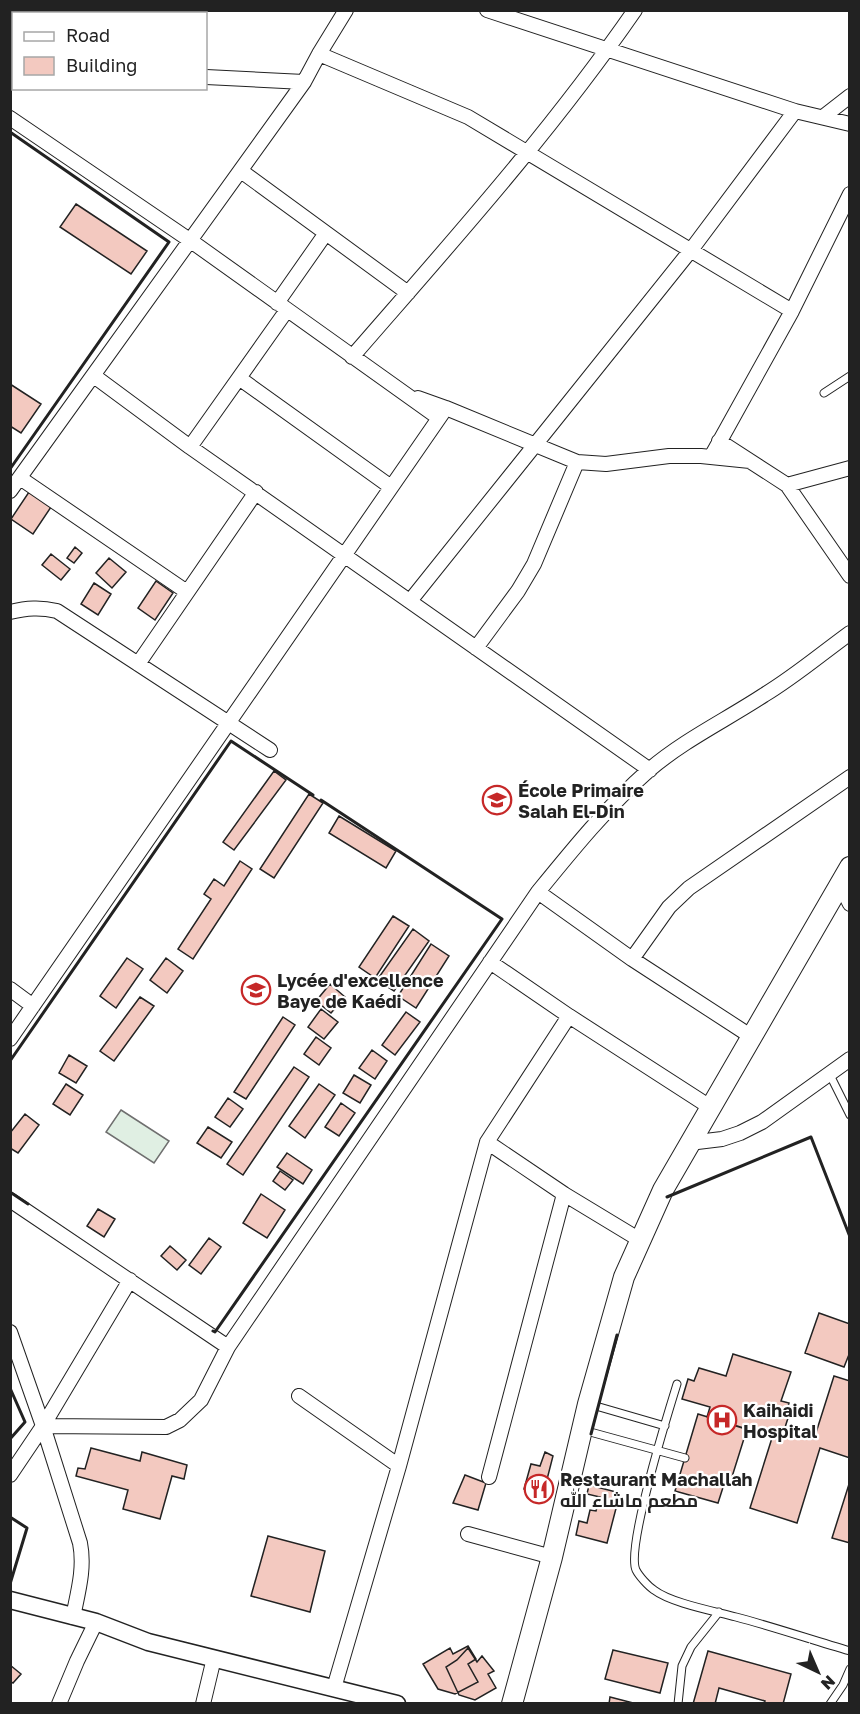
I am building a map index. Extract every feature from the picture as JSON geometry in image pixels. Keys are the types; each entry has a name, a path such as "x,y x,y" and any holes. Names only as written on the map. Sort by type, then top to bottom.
{"main road":[{"path":"512,1704 552,1557 588,1404 624,1277 663,1190 845,875"}],"street":[{"path":"10,491 304,82 346,10"},
{"path":"487,10 795,111 849,124"},
{"path":"352,357 528,153 608,50 634,10"},
{"path":"319,54 468,117 792,311"},
{"path":"207,77 304,82"},
{"path":"823,117 849,96"},
{"path":"410,601 691,250 795,111"},
{"path":"10,118 191,241 405,394 442,413 535,444 577,462 606,464 669,456 750,461"},
{"path":"241,171 408,293"},
{"path":"711,457 792,311 849,194"},
{"path":"190,447 239,378 326,233"},
{"path":"94,376 190,447 650,770"},
{"path":"239,378 391,487"},
{"path":"10,1039 442,413"},
{"path":"719,441 787,485 849,576"},
{"path":"476,648 518,591 534,564 577,462"},
{"path":"787,485 849,468"},
{"path":"20,478 187,592"},
{"path":"138,664 256,492"},
{"path":"10,612 43,607 57,611 270,750"},
{"path":"43,1426 166,1426 180,1420 201,1400 228,1347 490,962 538,892 597,820 650,770 681,746 767,694 849,633"},
{"path":"632,958 669,907 689,888 849,777"},
{"path":"845,875 849,904"},
{"path":"538,892 632,958 752,1037"},
{"path":"490,962 710,1107"},
{"path":"10,989 33,1006"},
{"path":"334,1688 399,1466 487,1142 569,1016"},
{"path":"689,1143 722,1139 762,1122 849,1059"},
{"path":"487,1142 564,1194 640,1240"},
{"path":"489,1477 564,1194"},
{"path":"10,1200 228,1347"},
{"path":"10,1475 43,1426 130,1280"},
{"path":"10,1332 80,1543 83,1557 82,1571 73,1617"},
{"path":"300,1396 399,1466"},
{"path":"468,1534 552,1557"},
{"path":"10,1600 96,1622 148,1642 334,1688 350,1698 398,1704"},
{"path":"59,1704 96,1622"},
{"path":"203,1704 214,1658"}],"lane":[{"path":"824,393 849,376"},
{"path":"829,1073 849,1115"},
{"path":"677,1384 657,1451 636,1540 634,1559 636,1569 654,1590 672,1599 849,1652"},
{"path":"588,1404 664,1426"},
{"path":"582,1430 685,1458"},
{"path":"678,1704 682,1666 691,1647 719,1612"},
{"path":"830,1704 843,1685 849,1668"}],"green space":[{"path":"121,1110 169,1141 154,1163 106,1132"}],"building":[{"path":"76,204 147,251 131,274 60,227"},
{"path":"10,384 41,404 21,433 10,426"},
{"path":"29,492 51,507 33,534 11,519"},
{"path":"75,547 82,553 74,563 67,558"},
{"path":"51,554 70,569 61,580 42,565"},
{"path":"109,558 126,572 112,588 96,573"},
{"path":"156,581 173,593 155,620 138,608"},
{"path":"94,583 111,594 98,615 81,604"},
{"path":"274,771 286,780 234,850 223,842"},
{"path":"309,794 323,803 274,878 260,869"},
{"path":"339,816 396,851 386,868 329,833"},
{"path":"240,861 252,869 193,959 178,949 211,899 204,894 214,879 224,886"},
{"path":"393,916 409,926 375,978 359,967"},
{"path":"413,929 429,941 394,991 377,980"},
{"path":"431,944 449,956 416,1008 398,996"},
{"path":"127,958 143,969 116,1008 100,996"},
{"path":"166,958 183,971 167,993 150,980"},
{"path":"330,984 345,997 331,1013 316,1001"},
{"path":"140,997 154,1006 114,1061 100,1051"},
{"path":"321,1009 338,1022 324,1039 308,1027"},
{"path":"406,1012 420,1022 395,1055 382,1045"},
{"path":"283,1017 295,1025 246,1099 234,1092"},
{"path":"316,1037 331,1048 319,1065 304,1054"},
{"path":"372,1050 387,1061 375,1079 359,1068"},
{"path":"69,1055 87,1066 76,1083 59,1073"},
{"path":"294,1067 309,1077 243,1175 227,1164"},
{"path":"354,1075 371,1085 360,1103 343,1093"},
{"path":"66,1084 83,1095 70,1115 53,1104"},
{"path":"319,1084 335,1095 305,1138 289,1126"},
{"path":"228,1098 243,1109 230,1127 215,1117"},
{"path":"341,1103 355,1113 339,1136 325,1127"},
{"path":"25,1114 39,1125 18,1153 10,1148 10,1133"},
{"path":"208,1127 232,1142 221,1158 197,1143"},
{"path":"287,1153 312,1170 303,1184 277,1167"},
{"path":"280,1171 293,1180 285,1190 273,1181"},
{"path":"261,1194 285,1210 267,1238 243,1223"},
{"path":"98,1209 115,1219 104,1237 87,1226"},
{"path":"209,1238 221,1247 201,1274 189,1265"},
{"path":"170,1246 186,1260 177,1270 161,1256"},
{"path":"819,1313 850,1324 850,1352 844,1367 805,1353"},
{"path":"733,1354 791,1372 781,1401 789,1403 785,1416 788,1418 781,1440 707,1417 710,1407 682,1399 688,1379 694,1381 699,1368 726,1376"},
{"path":"834,1376 850,1381 850,1458 820,1448 797,1523 750,1508 772,1438 781,1440 785,1430 814,1439"},
{"path":"698,1414 747,1429 731,1480 726,1478 718,1503 675,1491"},
{"path":"91,1448 140,1461 142,1452 187,1465 184,1479 172,1476 160,1519 123,1509 128,1490 76,1476 78,1468 85,1469"},
{"path":"545,1452 553,1456 543,1495 524,1489 531,1464 540,1466"},
{"path":"465,1475 486,1483 478,1510 453,1503"},
{"path":"850,1481 850,1543 832,1538"},
{"path":"589,1485 620,1493 607,1543 576,1535 579,1521 587,1523 590,1510 596,1511 600,1497 587,1494"},
{"path":"268,1536 325,1551 310,1612 251,1596"},
{"path":"468,1646 476,1659 468,1664 478,1682 455,1694 438,1689 423,1664 450,1648 453,1654"},
{"path":"468,1648 477,1662 482,1656 494,1671 488,1674 496,1688 475,1700 459,1695 446,1667 457,1660"},
{"path":"613,1650 668,1663 660,1693 605,1679"},
{"path":"708,1651 791,1674 783,1704 764,1704 765,1701 719,1688 715,1704 693,1704"},
{"path":"10,1665 21,1674 13,1683 10,1681"},
{"path":"610,1697 637,1704 609,1704"}],"wall":[{"path":"10,132 169,242 10,469"},
{"path":"10,1061 231,741 313,795"},
{"path":"213,1331 215,1332 502,919 321,800"},
{"path":"667,1197 811,1137 850,1237"},
{"path":"10,1192 28,1204"},
{"path":"591,1434 617,1335"},
{"path":"10,1388 25,1422 10,1439"},
{"path":"10,1517 27,1528 10,1584"}],"place":[{"name":"École Primaire Salah El-Din","path":"497,800"},
{"name":"Lycée d'excellence Baye de Kaédi","path":"256,990"},
{"name":"Kaihaidi Hospital","path":"722,1420"},
{"name":"Restaurant Machallah مطعم ماشاء الله","path":"539,1489"}]}
